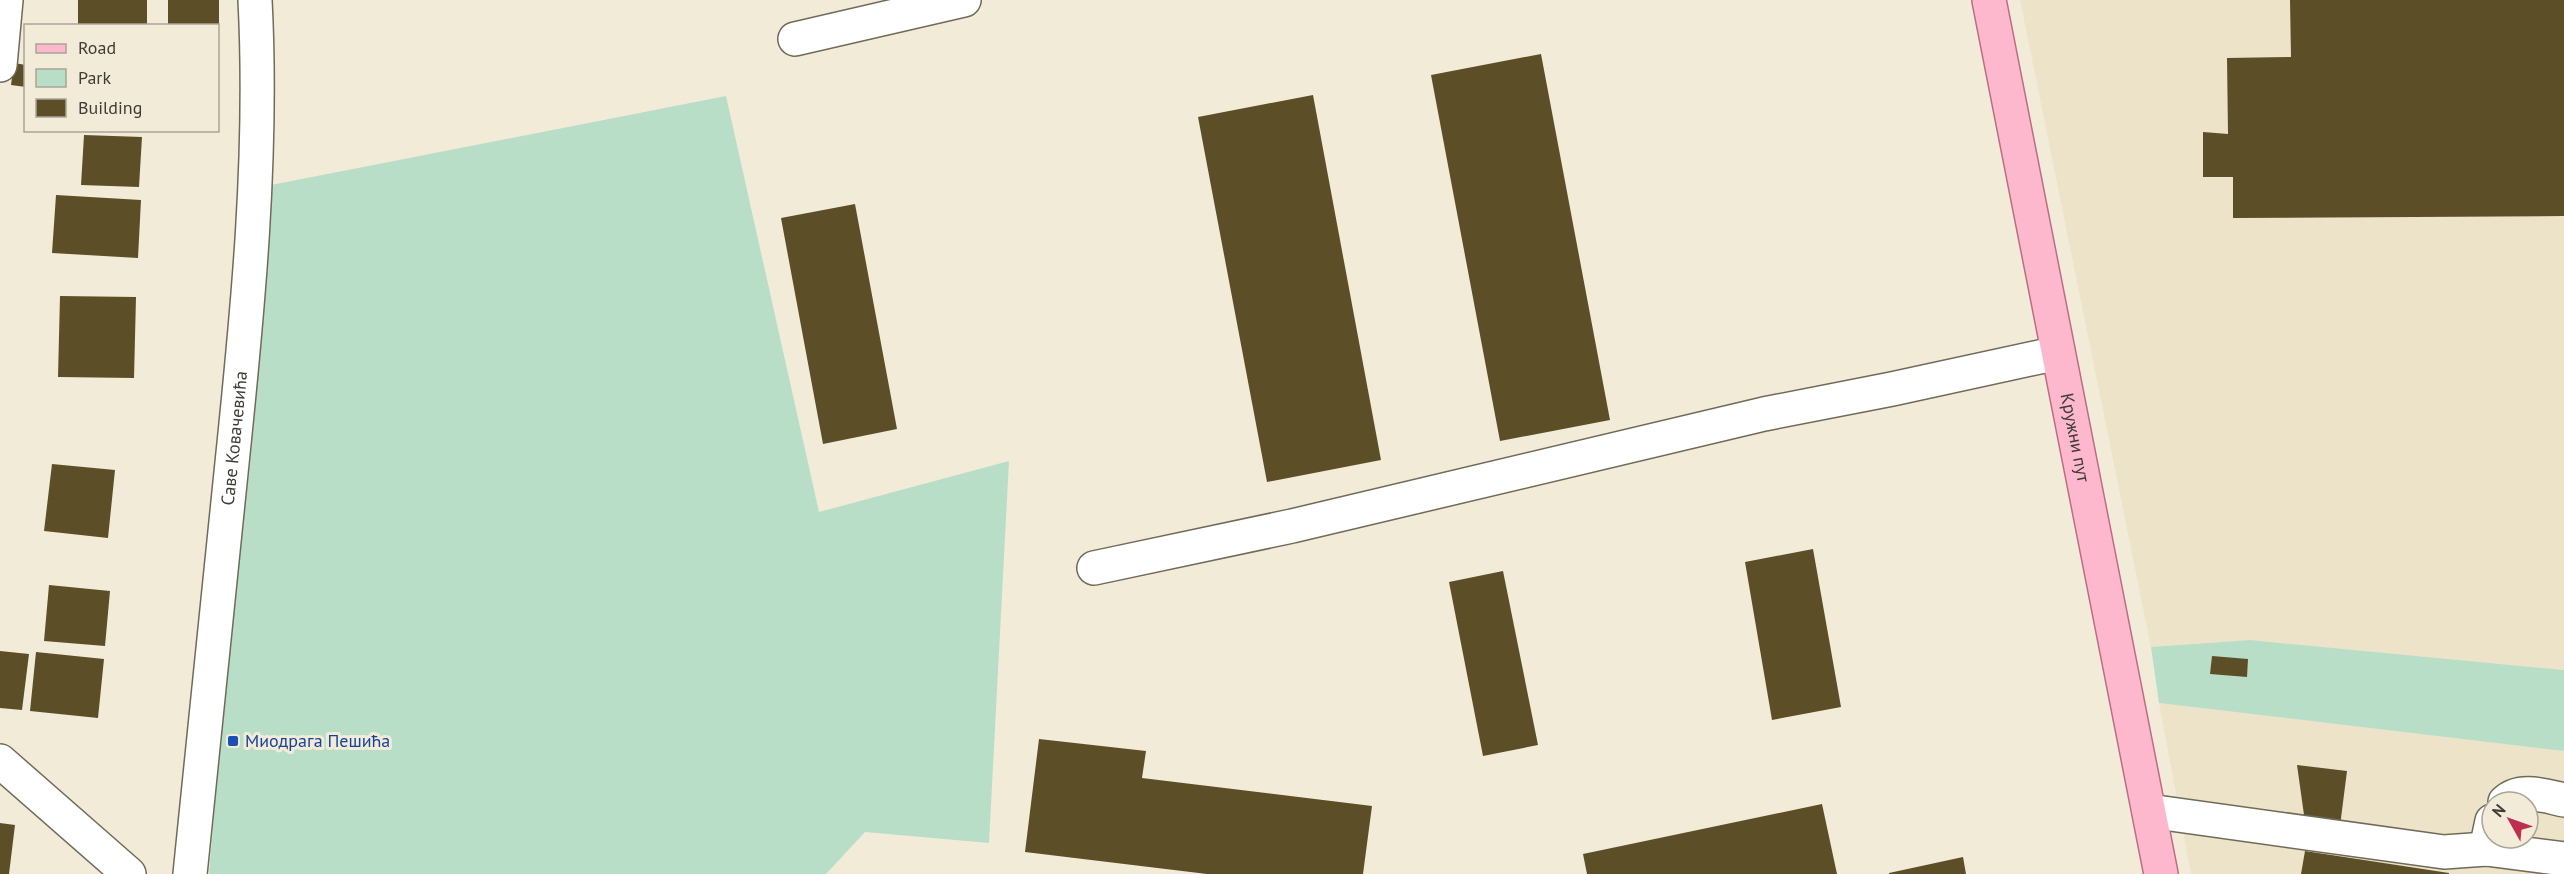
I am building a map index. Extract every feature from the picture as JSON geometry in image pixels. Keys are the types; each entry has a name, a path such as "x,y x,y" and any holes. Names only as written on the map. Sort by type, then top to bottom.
{"main road":[{"name":"Кружни пут","path":"1989,0 2161,874"}],"street":[{"path":"0,65 6,0"},
{"name":"Саве Ковачевића","path":"190,874 248,301 255,151 257,39 255,0"},
{"path":"795,39 964,0"},
{"path":"1094,568 1292,526 1764,414 2058,353"},
{"path":"0,761 129,874"},
{"path":"2540,796 2564,800"},
{"path":"2149,811 2444,852 2480,838"},
{"path":"2536,850 2564,859"}],"shaded area":[{"path":"2020,0 2564,0 2564,670 2250,640 2151,647"},
{"path":"2159,703 2564,751 2564,874 2191,874"}],"green space":[{"path":"726,96 819,512 1009,461 989,843 865,832 826,874 209,874 266,186"},
{"path":"2250,640 2564,670 2564,751 2159,703 2151,647"}],"building":[{"path":"78,0 147,0 147,24 78,24"},
{"path":"168,0 219,0 219,24 168,24"},
{"path":"2290,0 2564,0 2564,216 2233,218 2233,177 2203,177 2203,132 2228,134 2227,58 2291,57"},
{"path":"1541,54 1610,420 1500,441 1431,75"},
{"path":"14,63 24,65 24,87 11,85"},
{"path":"1313,95 1381,460 1267,482 1198,117"},
{"path":"84,135 142,137 139,187 81,185"},
{"path":"56,195 141,200 138,258 52,253"},
{"path":"855,204 897,429 823,444 781,218"},
{"path":"60,296 136,297 134,378 58,377"},
{"path":"52,464 115,470 108,538 44,531"},
{"path":"1813,549 1841,707 1772,720 1745,562"},
{"path":"1503,571 1538,745 1483,756 1449,582"},
{"path":"49,585 110,591 105,646 44,641"},
{"path":"0,651 29,654 22,710 0,708"},
{"path":"36,652 104,659 98,718 30,711"},
{"path":"2212,656 2248,659 2247,677 2210,674"},
{"path":"1039,739 1146,751 1142,778 1372,806 1363,874 1207,874 1025,852"},
{"path":"2297,765 2347,771 2340,826 2305,822"},
{"path":"1822,804 1837,874 1587,874 1583,854"},
{"path":"0,823 15,825 9,874 0,874"},
{"path":"2305,851 2449,873 2449,874 2301,874"},
{"path":"1963,857 1966,874 1889,874 1889,873"}],"place":[{"name":"Миодрага Пешића","path":"233,741"}]}
